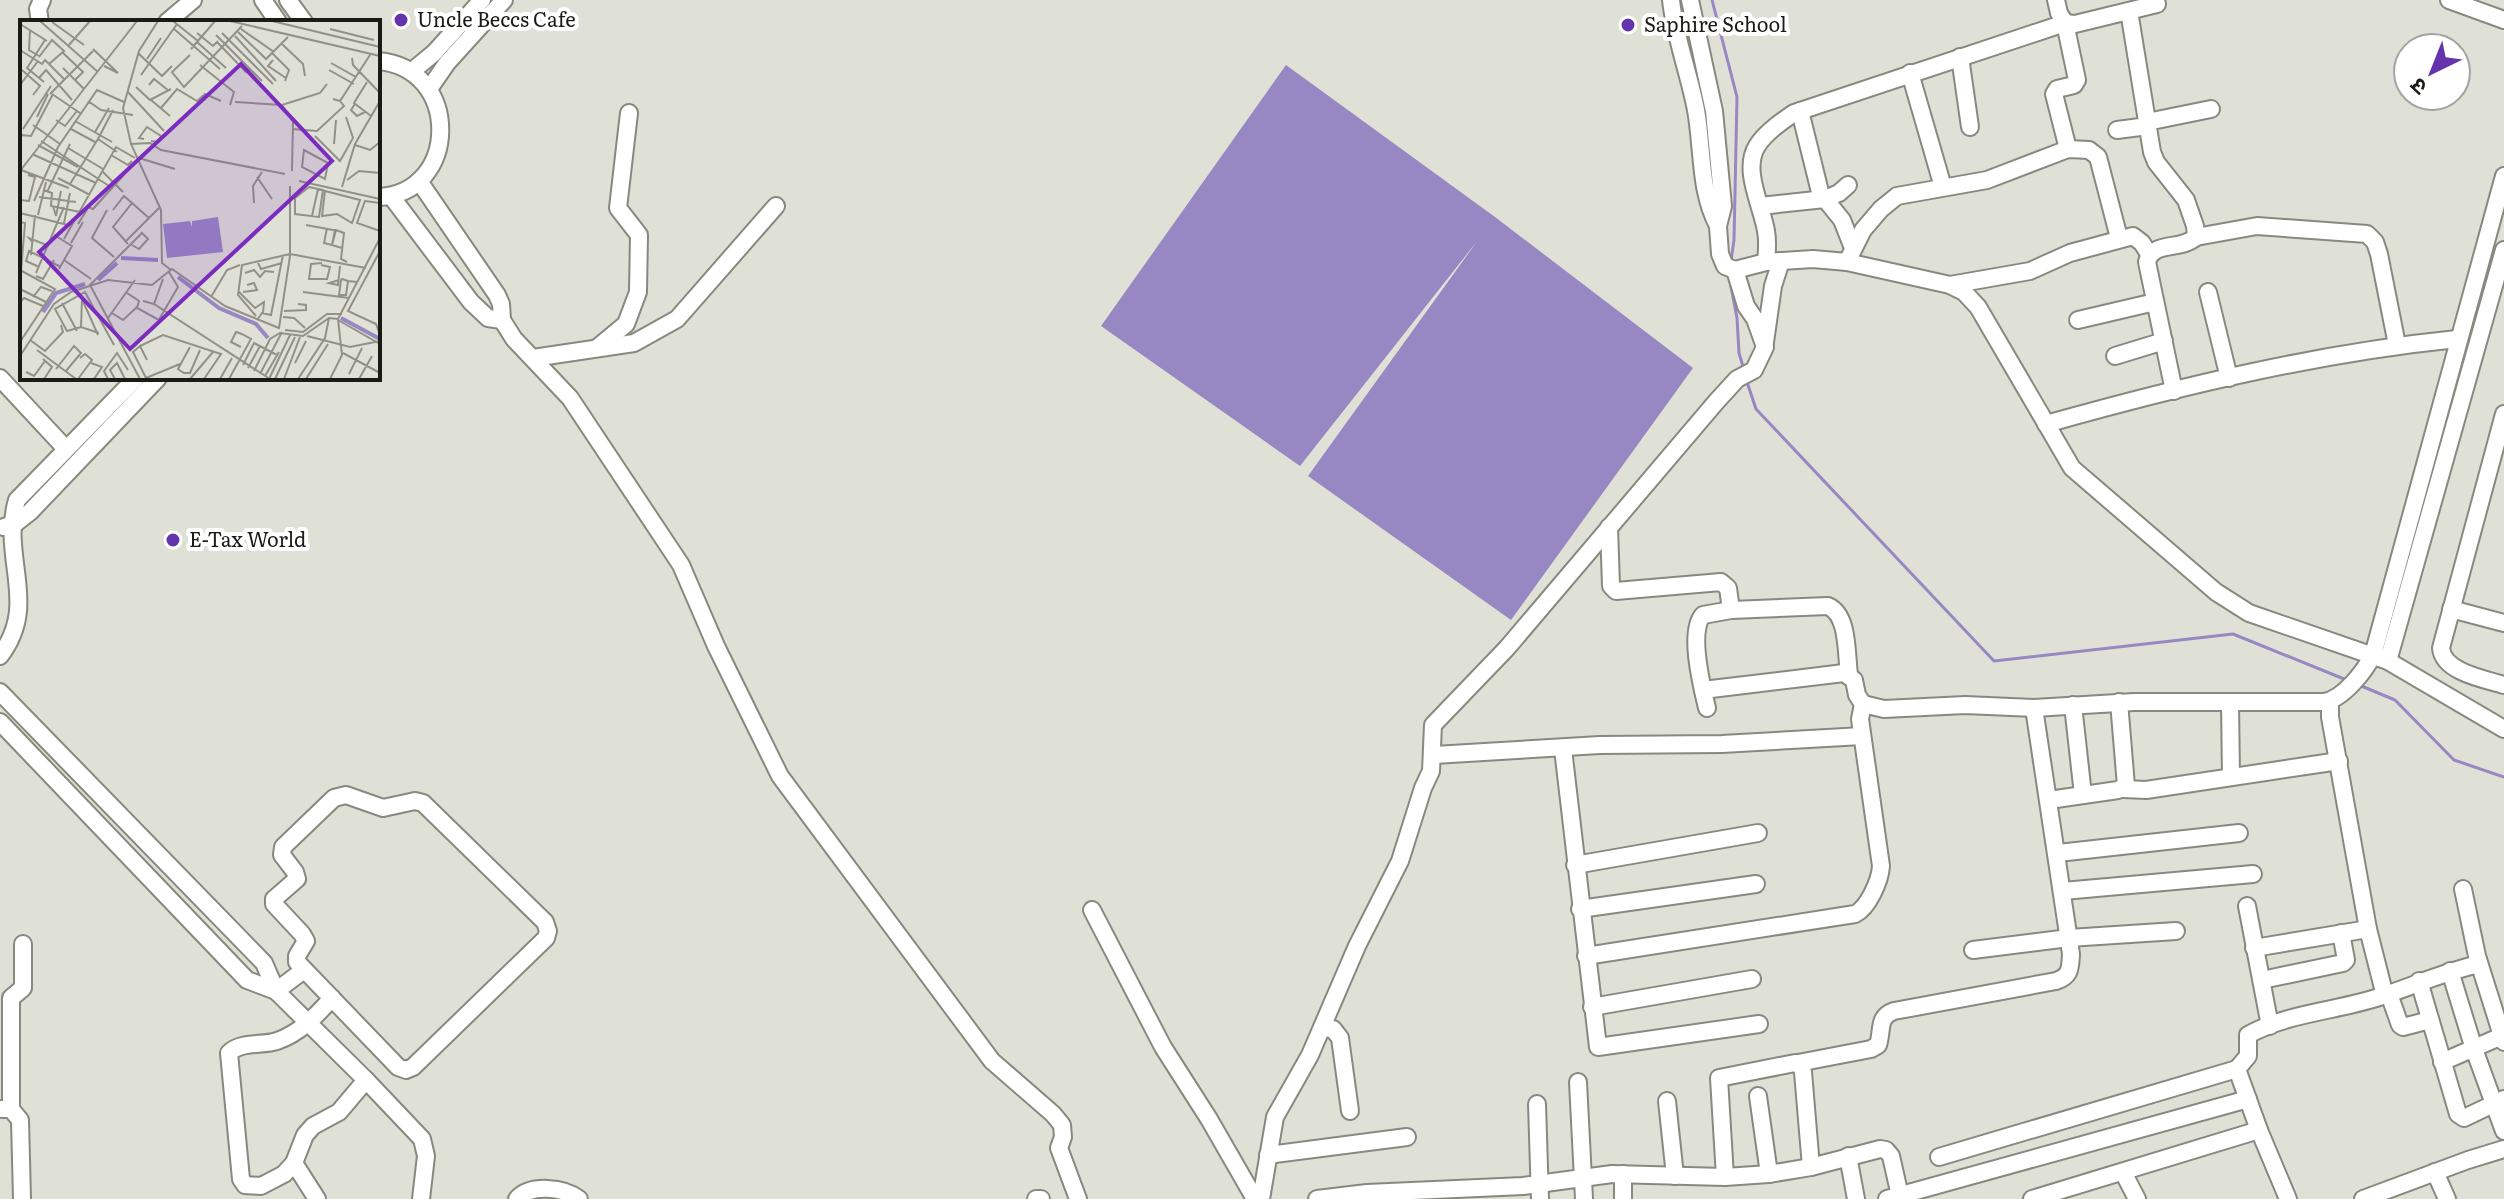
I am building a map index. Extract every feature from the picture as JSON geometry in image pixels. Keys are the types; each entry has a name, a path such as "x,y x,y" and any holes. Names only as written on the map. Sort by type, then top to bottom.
{"street":[{"path":"40,20 38,9 42,0"},
{"path":"169,20 193,0"},
{"path":"263,0 277,20"},
{"path":"288,0 303,20"},
{"path":"411,72 434,53 482,0"},
{"path":"429,89 447,63 504,0"},
{"path":"1671,0 1696,109 1706,201 1718,226"},
{"path":"1690,0 1718,144 1723,206 1718,226 1720,254 1755,319 1765,347"},
{"path":"2056,0 2065,23 2076,83 2057,89 2054,94 2068,149"},
{"path":"2449,0 2504,20"},
{"path":"1258,1199 1275,1117 1310,1055 1357,946 1400,861 1431,771 1433,725 1498,659 1609,527 1742,376 1759,362 1765,347 1774,262 1752,174 1752,159 1757,147 1780,123 1800,111 2065,23 2075,24 2157,4"},
{"path":"2129,11 2156,162 2186,200 2196,237"},
{"path":"1960,57 1970,127"},
{"path":"380,61 411,72 429,89 437,103 442,136 431,167 419,181 384,197 471,302 488,318 502,320"},
{"path":"1910,73 1943,187"},
{"path":"2117,130 2211,109"},
{"path":"1800,111 1822,196 1842,220 1850,255"},
{"path":"596,349 626,324 638,292 639,235 618,208 629,113"},
{"path":"1850,255 1863,230 1889,201 1909,193 1987,180 2068,149 2089,150 2098,157 2119,238"},
{"path":"2376,661 2457,339 2504,176"},
{"path":"419,181 497,295 502,320 514,339 570,398 681,565 716,646 780,776 992,1061 1062,1125 1063,1137 1059,1148 1078,1199"},
{"path":"1760,206 1839,193 1848,185"},
{"path":"533,358 634,343 677,319 776,206"},
{"path":"2174,391 2147,262 2149,254 2155,249 2191,242 2196,237 2257,226 2367,234 2375,242 2379,254 2397,345"},
{"path":"1950,285 2030,271 2070,253 2119,238 2133,236 2149,254"},
{"path":"2430,1020 2403,1027 2387,995 2368,929 2330,717 2334,698 2376,661 2504,250"},
{"path":"1730,268 1850,255 1964,292 1978,307 2062,454 2084,480 2232,604 2376,661 2504,729"},
{"path":"2208,292 2229,378"},
{"path":"2078,320 2155,302"},
{"path":"2046,424 2174,391 2349,352 2457,339"},
{"path":"2115,356 2164,341"},
{"path":"0,378 77,446"},
{"path":"77,446 134,380"},
{"path":"0,656 11,634 15,615 3,558 4,527 8,514 17,500 156,380"},
{"path":"2504,414 2441,648 2445,661 2504,685"},
{"path":"1609,527 1611,586 1616,591 1721,582 1728,588 1731,610"},
{"path":"1586,956 1855,914 1863,910 1881,874 1860,719 1863,704 1849,674 1841,618 1835,609 1828,606 1731,610 1703,615 1698,622 1699,677 1707,708"},
{"path":"2451,609 2504,623"},
{"path":"1703,690 1849,674"},
{"path":"0,692 264,963 276,991 422,1139 426,1156 421,1199"},
{"path":"1863,704 1884,709 1965,705 2034,708 2119,702 2334,698"},
{"path":"2119,702 2128,781 2124,789"},
{"path":"2230,702 2231,777"},
{"path":"2073,705 2083,795"},
{"path":"1725,1177 1719,1078 1871,1049 1878,1045 1881,1020 1886,1014 2065,977 2070,971 2058,853 2034,708"},
{"path":"0,722 247,980 276,991"},
{"path":"1434,755 1530,748 1722,744 1862,736"},
{"path":"1563,749 1598,1047 1759,1024"},
{"path":"2049,800 2124,789 2146,790 2339,761"},
{"path":"346,795 383,808 415,801 423,803 545,922 548,931 546,938 406,1070 398,1067 304,970 295,959 306,941 274,904 274,899 297,879 280,851 334,798 346,795"},
{"path":"1575,865 1758,833"},
{"path":"2058,853 2239,833"},
{"path":"2063,891 2253,874"},
{"path":"1580,909 1756,884"},
{"path":"2442,1062 2503,1038 2479,964 2463,889"},
{"path":"2247,906 2270,1026"},
{"path":"1092,910 1163,1047 1258,1199"},
{"path":"2254,948 2368,929"},
{"path":"1973,950 2069,938 2176,931"},
{"path":"2262,980 2343,963 2346,960 2341,933"},
{"path":"22,1199 20,1120 5,1109 11,998 23,988 23,944"},
{"path":"1939,1157 2237,1069 2248,1056 2248,1035 2270,1026 2387,995 2419,981 2479,964"},
{"path":"276,991 304,970"},
{"path":"2450,971 2474,1049 2499,1102 2504,1131"},
{"path":"1592,1007 1752,979"},
{"path":"2419,981 2460,1117 2499,1102"},
{"path":"332,998 309,1023 290,1036 274,1042 239,1046 229,1053 241,1179 245,1185 261,1192 284,1174 294,1163 305,1135 313,1126 339,1112 366,1080"},
{"path":"1322,1028 1333,1029 1340,1038 1350,1111"},
{"path":"1798,1063 1803,1072 1811,1167"},
{"path":"2237,1069 2288,1199"},
{"path":"1578,1082 1584,1199"},
{"path":"1758,1096 1769,1174"},
{"path":"1317,1199 1367,1193 1540,1191 1585,1176 1725,1177 1769,1174 1880,1149 1891,1156 1894,1197 2248,1099"},
{"path":"1667,1101 1675,1176"},
{"path":"1537,1104 1540,1191"},
{"path":"2032,1199 2057,1195 2259,1130"},
{"path":"1268,1155 1407,1137"},
{"path":"2363,1199 2405,1191 2435,1172 2504,1149"},
{"path":"1848,1156 1856,1199"},
{"path":"294,1163 317,1199"},
{"path":"2123,1172 2137,1199"},
{"path":"2435,1172 2447,1199"},
{"path":"1623,1174 1623,1199"},
{"path":"517,1199 523,1193 551,1189 563,1190 579,1199"}],"shaded area":[{"path":"1286,65 1495,217 1693,368 1511,620 1308,476 1478,240 1300,466 1101,326"}],"waterway":[{"path":"1712,0 1737,97 1731,261"},
{"path":"1729,276 1744,370"},
{"path":"1747,382 1756,409 1994,661 2233,634 2349,681"},
{"path":"2359,685 2395,700 2454,760 2504,777"}],"place":[{"name":"Uncle Beccs Cafe","path":"401,20"},
{"name":"Saphire School","path":"1628,25"},
{"name":"E-Tax World","path":"173,540"}]}
